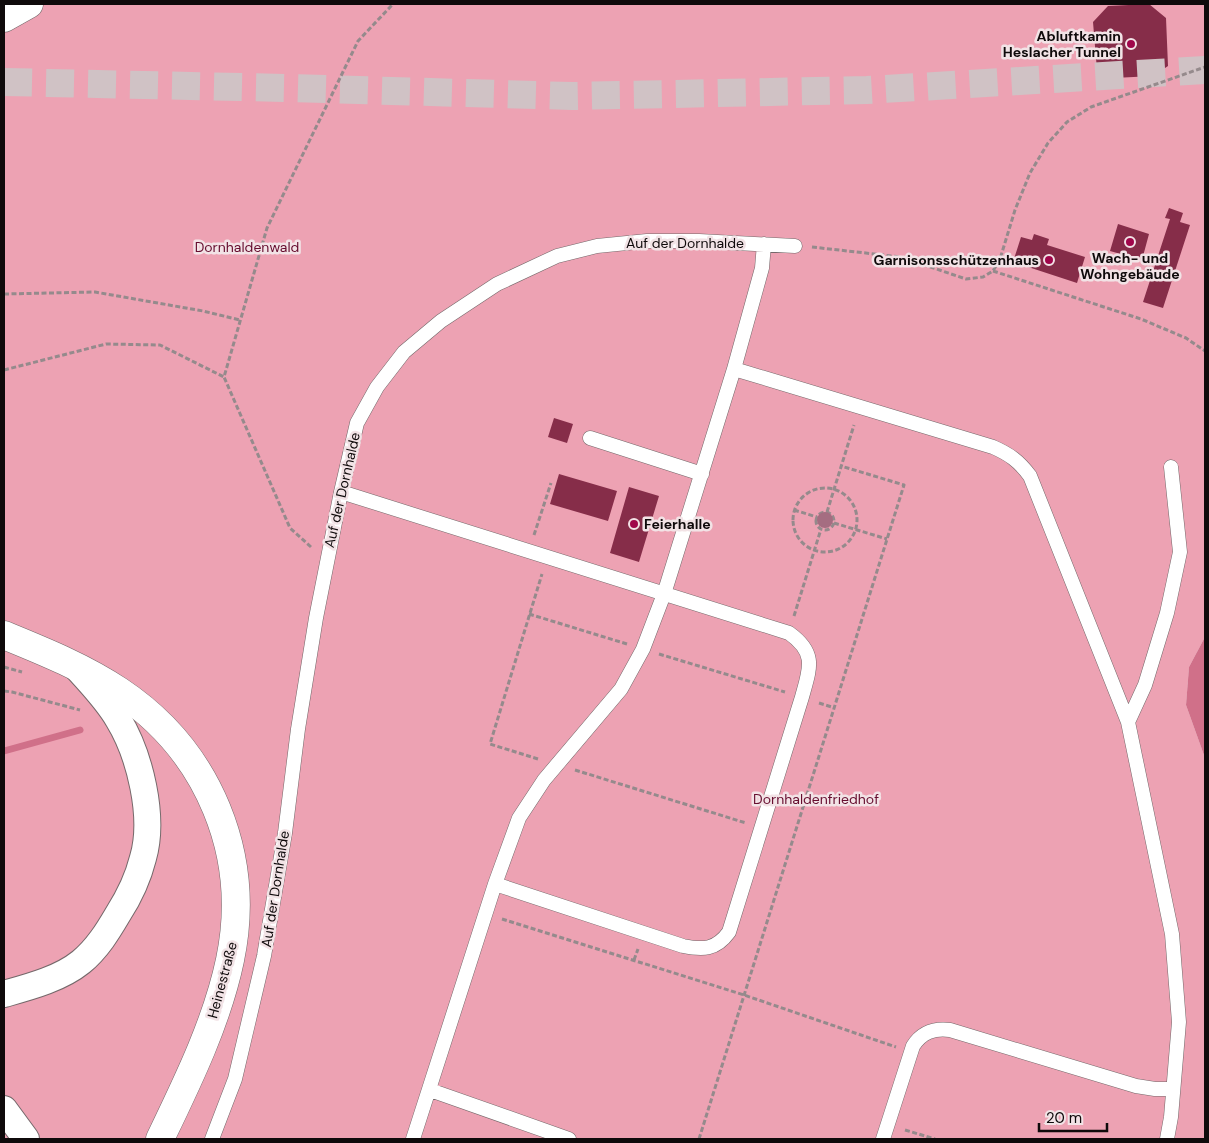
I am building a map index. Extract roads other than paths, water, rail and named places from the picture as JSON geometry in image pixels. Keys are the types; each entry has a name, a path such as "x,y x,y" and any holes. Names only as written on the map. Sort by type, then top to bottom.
{"main road":[{"path":"4,18 29,4"},
{"name":"Heinestraße","path":"4,635 75,666 120,691 139,706 173,738 183,751 213,798 222,820 233,866 236,890 234,938 217,1006 185,1087 160,1139"}],"street":[{"path":"4,994 40,983 80,962 109,930 134,884 144,857 146,813 141,774 132,748 120,721 75,666"},
{"path":"4,1109 26,1139"}],"lane":[{"name":"Auf der Dornhalde","path":"212,1139 235,1079 264,956 285,833 298,729 327,560 341,492 357,423 377,387 404,352 441,321 497,284 557,256 597,246 647,241 795,246"},
{"path":"413,1139 495,884 520,818 544,780 621,689 643,649 664,594 734,369 762,268 764,244"},
{"path":"734,369 993,447 1010,455 1022,464 1030,476 1128,722 1172,934 1180,1022 1167,1139"},
{"path":"590,438 702,474"},
{"path":"1128,722 1145,686 1167,613 1180,552 1171,467"},
{"path":"341,492 789,633 805,647 810,658 810,668 802,698 729,932 722,941 711,947 698,949 683,946 495,884"},
{"path":"883,1139 910,1052 918,1038 941,1028 1136,1086 1173,1089"},
{"path":"430,1090 569,1139"}],"waterway":[{"path":"4,751 80,730"}],"tunnel":[{"path":"4,82 572,96 867,90 1205,70"}],"place":[{"name":"Abluftkamin Heslacher Tunnel","path":"1131,44"},
{"name":"Wach- und Wohngebäude","path":"1130,242"},
{"name":"Garnisonsschützenhaus","path":"1049,260"},
{"name":"Feierhalle","path":"634,524"}],"park label":[{"name":"Dornhaldenwald","path":"247,247"},
{"name":"Dornhaldenfriedhof","path":"816,799"}]}
